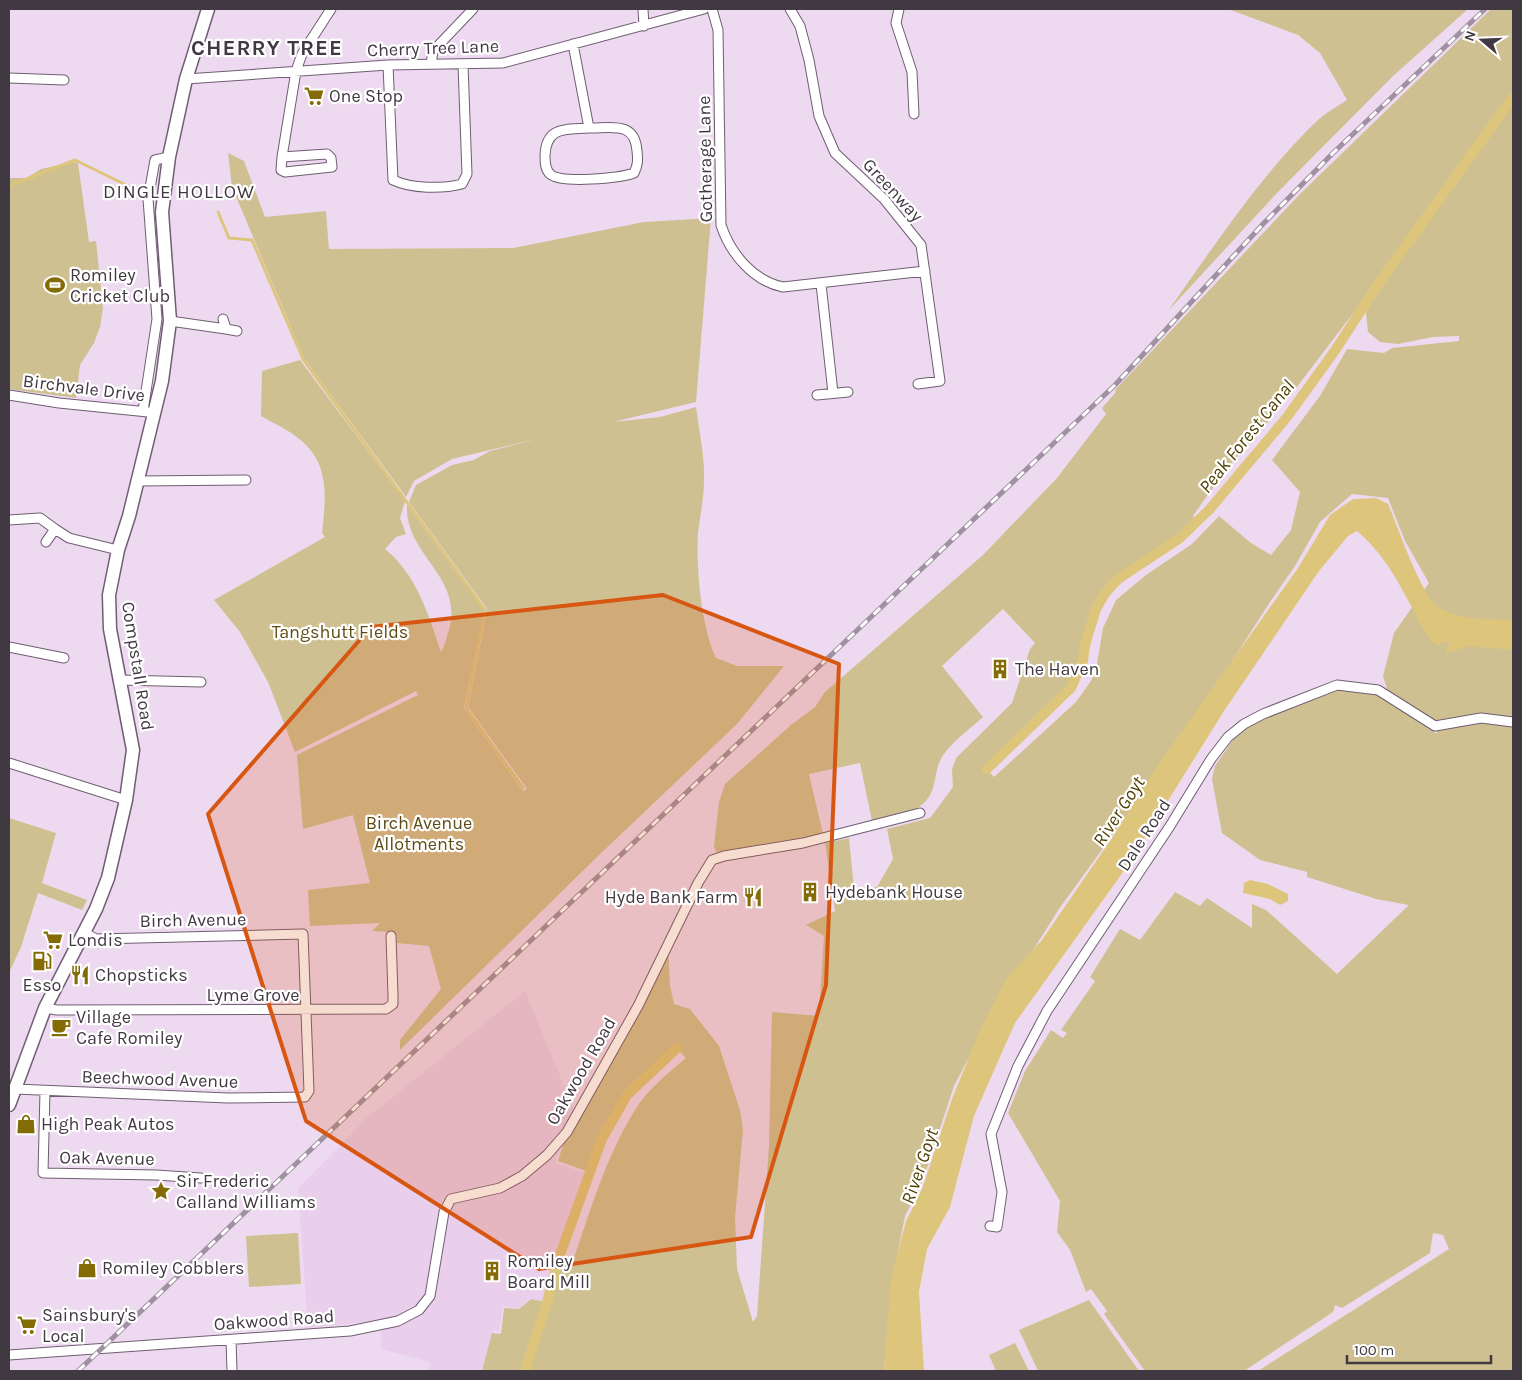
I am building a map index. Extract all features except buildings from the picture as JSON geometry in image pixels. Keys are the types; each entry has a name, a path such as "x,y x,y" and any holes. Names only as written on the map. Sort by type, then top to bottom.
{"main road":[{"name":"Compstall Road","path":"9,1105 45,1008 85,933 108,878 126,800 133,750 110,629 109,595 118,550 156,412 170,321 162,212 169,157 186,79 208,9"}],"street":[{"path":"282,157 327,154 331,158 332,167 285,172 280,170 282,157 296,71 310,39 332,9"},
{"path":"431,64 433,51 474,9"},
{"path":"643,9 644,26"},
{"name":"Cherry Tree Lane","path":"186,79 388,65 503,63 704,9"},
{"name":"Gotherage Lane","path":"712,9 718,30 721,225 726,243 761,279 773,285 783,287 925,271"},
{"name":"Greenway","path":"790,9 800,26 809,60 819,116 834,153 884,199 920,245 940,381 918,384"},
{"path":"899,9 896,23 912,72 914,114"},
{"path":"572,44 589,128"},
{"path":"388,65 393,180 403,185 452,186 462,184 467,174 463,65"},
{"path":"9,78 64,80"},
{"path":"589,128 630,130 636,138 638,165 634,173 623,177 561,179 551,174 545,164 546,142 552,134 562,130 589,128"},
{"path":"143,411 157,319 148,199 155,160 169,157"},
{"path":"820,284 833,393"},
{"path":"223,319 226,329"},
{"path":"170,321 237,331"},
{"path":"816,395 848,392"},
{"name":"Birchvale Drive","path":"9,395 59,403 156,412"},
{"path":"138,481 246,480"},
{"path":"9,520 40,518 69,538 118,550"},
{"path":"46,542 55,529"},
{"path":"9,647 64,658"},
{"path":"119,680 201,682"},
{"name":"Dale Road","path":"990,1226 997,1227 1002,1192 991,1134 1018,1066 1047,1011 1170,826 1211,759 1228,736 1244,724 1263,714 1337,685 1378,690 1435,726 1481,718 1513,722"},
{"path":"9,763 126,800"},
{"name":"Oakwood Road","path":"9,1355 350,1331 398,1321 419,1310 430,1296 444,1212 451,1199 500,1188 522,1176 546,1155 567,1132 638,1006 698,883 712,860 724,856 803,843 920,813"},
{"name":"Birch Avenue","path":"85,933 96,939 303,934 307,1011"},
{"name":"Lyme Grove","path":"45,1008 57,1010 307,1011 386,1009 393,1004 391,936"},
{"name":"Beechwood Avenue","path":"15,1089 228,1098 305,1097 310,1091 307,1011"},
{"name":"Oak Avenue","path":"45,1091 43,1173 156,1175 201,1178"},
{"path":"231,1340 232,1371"}],"highlighted area":[{"path":"663,595 839,664 826,985 751,1237 539,1269 306,1121 208,814 371,627"}],"shaded area":[{"path":"1376,498 1388,504 1418,576 1432,601 1438,607 1456,615 1513,620 1513,650 1470,646 1445,653 1449,643 1445,641 1437,646 1429,637 1380,555 1357,531 1348,536 1319,571 1224,711 1126,868 1015,1023 974,1116 950,1207 927,1249 919,1292 924,1371 884,1371 891,1278 906,1221 922,1189 952,1099 980,1030 1007,978 1042,940 1114,835 1158,765 1298,568 1330,515 1353,499"},
{"path":"1250,880 1268,884 1288,894 1288,901 1280,905 1270,899 1243,893 1244,883"},
{"path":"525,991 574,1110 555,1163 586,1173 553,1269 547,1302 531,1298 518,1309 503,1306 499,1332 494,1329 484,1371 429,1371 430,1362 381,1349 382,1320 308,1328 298,1188 368,1117"}],"green space":[{"path":"1228,9 1468,9 1392,77 1277,193 1168,311 1239,211 1277,163 1319,119 1347,100 1320,53 1298,35"},
{"path":"1491,9 1513,9 1513,1371 1258,1371 1449,1249 1443,1235 1433,1233 1430,1253 1342,1308 1335,1305 1333,1312 1244,1371 1145,1371 1104,1314 1107,1311 1091,1289 1086,1292 1070,1250 1057,1232 1060,1201 1008,1113 1025,1071 1051,1030 1063,1038 1067,1033 1061,1030 1095,981 1090,977 1120,929 1140,940 1175,892 1200,906 1207,898 1252,928 1252,904 1266,910 1337,974 1409,905 1376,899 1307,877 1307,872 1260,860 1222,833 1212,779 1215,766 1237,734 1270,715 1338,689 1378,695 1437,734 1435,726 1389,696 1383,676 1394,633 1429,583 1405,541 1388,498 1352,494 1320,522 1295,566 1167,760 1059,909 984,1028 954,1086 923,1180 905,1216 891,1287 884,1371 482,1371 492,1333 501,1334 504,1308 519,1309 531,1299 547,1302 557,1263 571,1267 598,1187 624,1128 635,1110 658,1082 686,1058 676,1048 627,1095 602,1139 589,1172 558,1161 567,1132 668,945 670,986 674,1004 690,1009 719,1046 740,1110 743,1130 735,1217 737,1269 753,1322 757,1316 769,1146 772,1012 819,1016 824,936 806,925 835,911 825,843 849,838 854,888 877,887 893,859 887,829 930,818 953,787 952,769 956,758 1012,703 1030,649 1035,643 1003,609 942,666 983,717 948,749 939,764 929,797 916,809 872,821 860,763 809,774 823,834 716,852 714,847 719,802 725,784 791,725 815,707 825,692 983,555 1057,478 1106,414 1102,408 1116,392 1115,390 1301,193","holes":["1365,305 1368,332 1380,342 1398,344 1433,337 1459,336 1459,341 1392,348 1384,353 1347,349 1320,396 1272,460 1300,492 1291,530 1271,555 1251,543 1219,516 1192,544 1146,575 1116,600 1103,628 1097,664 1091,681 1076,702 994,777 987,769 1071,688 1083,661 1085,645 1096,609 1106,592 1118,579 1180,538 1196,521 1193,516 1223,473 1267,423 1282,399 1293,392 1354,312 1357,315"]},
{"path":"228,153 244,161 265,217 326,211 329,249 513,248 644,222 711,218 696,402 613,422 660,417 696,407 704,471 698,533 699,580 703,614 711,645 716,658 737,666 784,666 737,724 599,855 400,1050 400,1040 441,989 429,946 397,943 397,936 390,932 372,931 380,923 310,926 308,890 370,883 353,815 303,829 297,755 418,695 416,691 295,752 268,682 240,632 214,600 325,537 322,533 325,493 321,469 308,447 298,438 261,416 262,371 300,360 405,501 400,518 406,534 396,537 385,549 396,559 413,583 426,610 441,652 449,630 451,611 448,595 442,580 414,538 409,523 407,505 484,610 464,708 523,791 527,789 468,707 487,609 409,502 416,485 452,465 474,460 490,451 541,438 452,459 414,481 406,497 304,358 232,187"},
{"name":"Romiley Cricket Club","path":"73,162 78,163 89,242 96,241 103,308 100,327 94,343 80,365 76,398 9,389 9,178 26,178 41,169"},
{"path":"9,818 56,833 42,883 87,900 82,910 38,893 21,947 9,973"},
{"path":"298,1233 301,1284 249,1287 246,1236"},
{"path":"1089,1300 1139,1371 1038,1371 1019,1330"},
{"path":"1015,1343 1029,1371 996,1371 989,1355"}],"waterway":[{"name":"Peak Forest Canal","path":"987,769 1071,688 1083,661 1085,645 1096,609 1106,592 1118,579 1180,538 1210,509 1287,417 1334,352 1379,283 1513,97"},
{"path":"9,186 75,160 132,188"},
{"path":"218,212 229,238 252,240 303,359 485,610 466,708 523,788"},
{"name":"Peak Forest Canal","path":"525,1371 557,1263 602,1139 627,1095 677,1048"}],"railway":[{"path":"78,1371 1115,385 1263,224 1333,153 1485,9"}],"place":[{"name":"One Stop","path":"314,96"},
{"name":"Romiley Cricket Club","path":"55,285"},
{"name":"The Haven","path":"1000,669"},
{"name":"Hydebank House","path":"810,892"},
{"name":"Hyde Bank Farm","path":"753,897"},
{"name":"Londis","path":"53,940"},
{"name":"Esso","path":"42,961"},
{"name":"Chopsticks","path":"80,975"},
{"name":"Village Cafe Romiley","path":"61,1027"},
{"name":"High Peak Autos","path":"26,1124"},
{"name":"Sir Frederic Calland Williams","path":"161,1191"},
{"name":"Romiley Cobblers","path":"87,1268"},
{"name":"Romiley Board Mill","path":"492,1271"},
{"name":"Sainsbury's Local","path":"27,1325"}],"district":[{"name":"CHERRY TREE","path":"267,47"},
{"name":"DINGLE HOLLOW","path":"179,191"}],"park label":[{"name":"Tangshutt Fields","path":"340,632"},
{"name":"Birch Avenue Allotments","path":"419,833"}],"water label":[{"name":"River Goyt","path":"1118,811"},
{"name":"River Goyt","path":"919,1166"}]}
